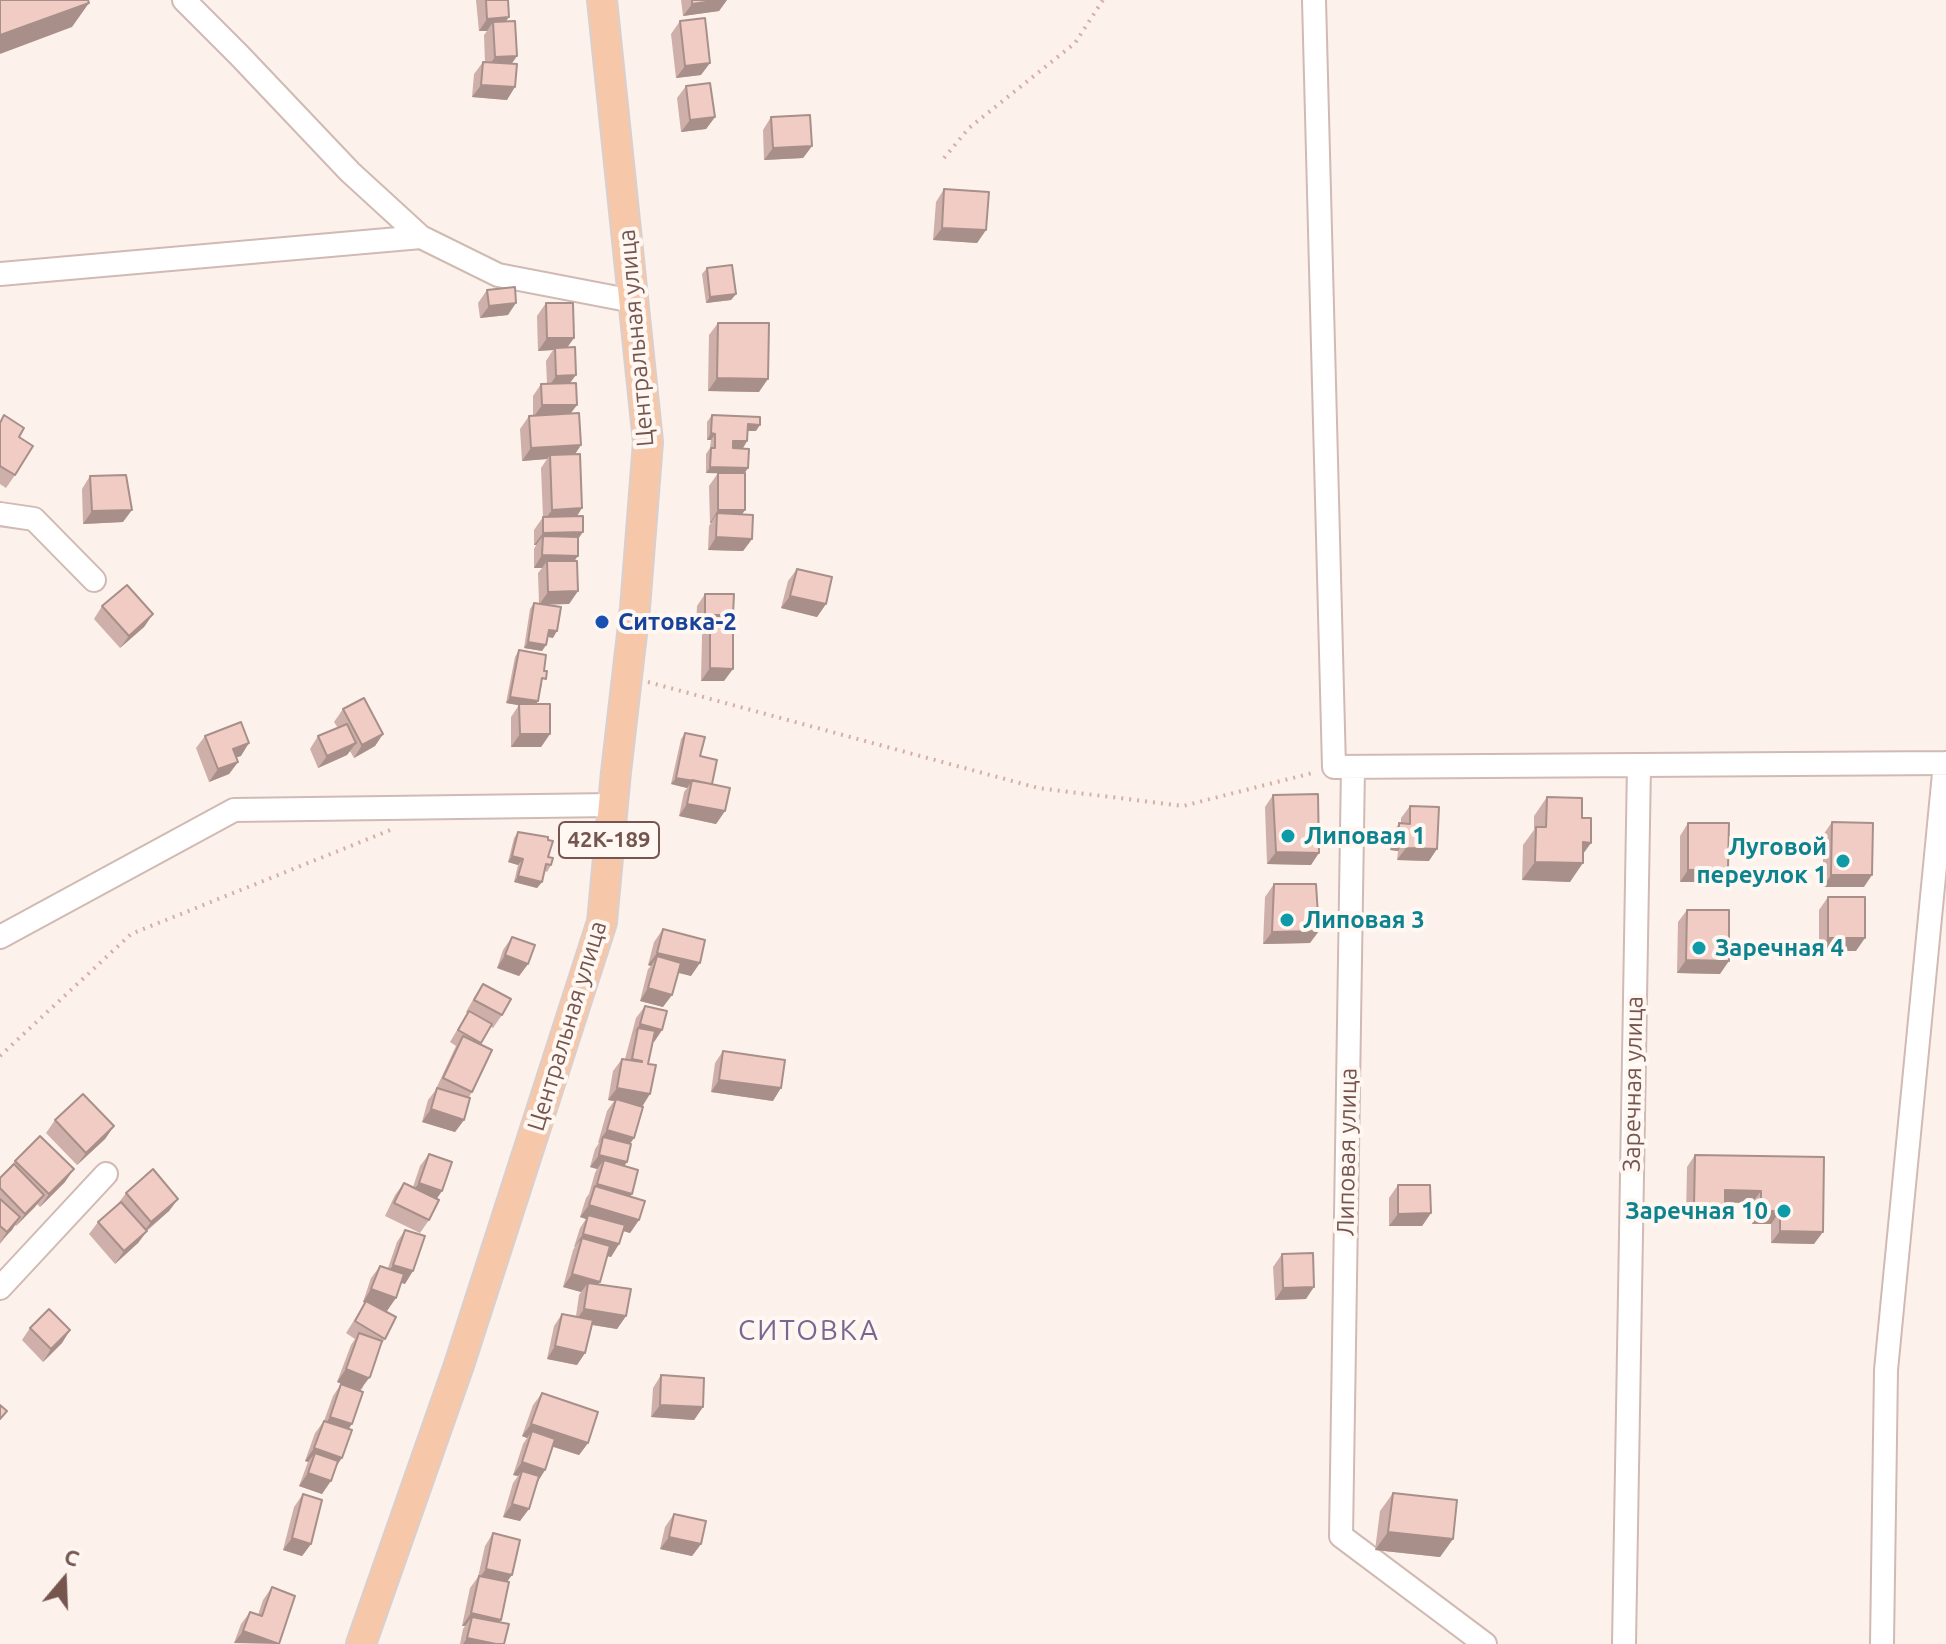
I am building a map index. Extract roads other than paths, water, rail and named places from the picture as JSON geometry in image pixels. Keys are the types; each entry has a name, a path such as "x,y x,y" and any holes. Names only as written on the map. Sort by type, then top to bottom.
{"main road":[{"name":"Центральная улица","path":"361,1644 459,1365 602,922 635,608 648,442 602,0"}],"street":[{"path":"184,0 350,172 421,237 498,275 633,301"},
{"name":"Липовая улица","path":"1314,0 1343,767 1341,1536 1485,1644"},
{"path":"0,274 421,237"},
{"path":"0,514 34,519 94,580"},
{"path":"1343,767 1946,763 1886,1370 1882,1644"},
{"name":"Заречная улица","path":"1624,1644 1639,765"},
{"path":"0,937 234,810 613,805"},
{"path":"0,1288 106,1174"}],"place":[{"name":"Ситовка-2","path":"602,622"},
{"name":"Липовая 1","path":"1288,836"},
{"name":"Луговой переулок 1","path":"1843,861"},
{"name":"Липовая 3","path":"1287,920"},
{"name":"Заречная 4","path":"1699,948"},
{"name":"Заречная 10","path":"1784,1211"}],"district":[{"name":"СИТОВКА","path":"809,1331"}]}
